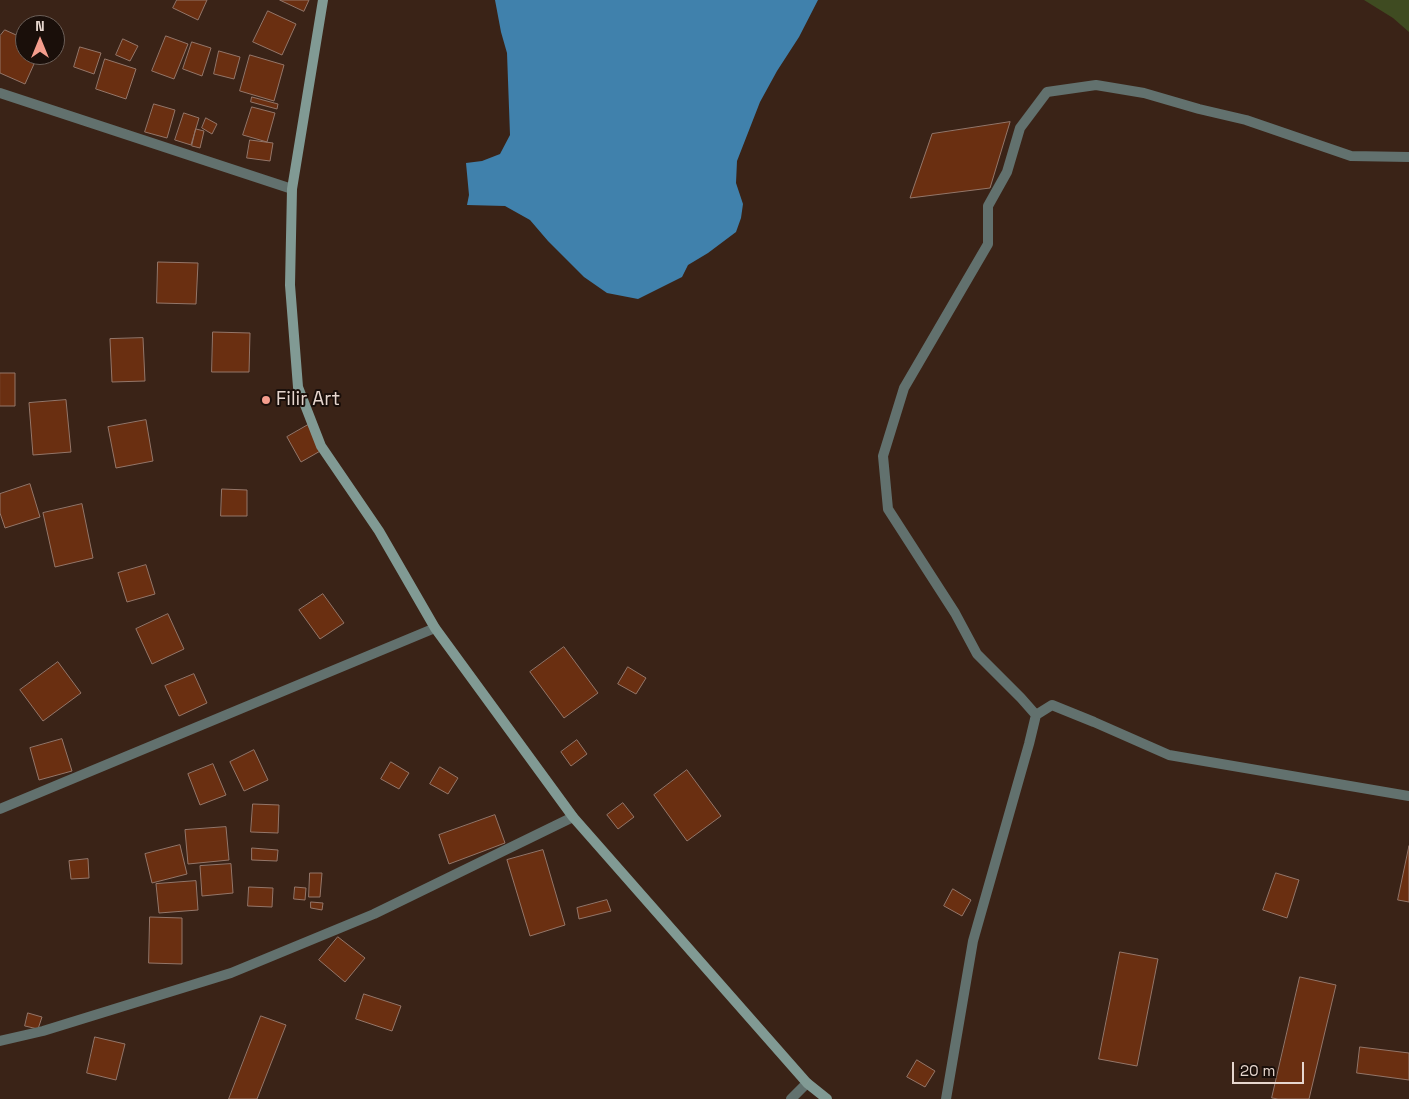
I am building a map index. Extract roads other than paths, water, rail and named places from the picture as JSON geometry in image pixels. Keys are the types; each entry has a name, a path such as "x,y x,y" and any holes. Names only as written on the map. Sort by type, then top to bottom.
{"street":[{"path":"323,0 292,189 290,285 298,387 321,446 379,531 435,628 573,817 807,1083 827,1099"},
{"path":"1036,715 977,654 955,613 888,509 884,456 904,388 988,244 988,206 1007,172 1020,128 1047,92 1096,85 1144,93 1246,120 1351,156 1409,157"},
{"path":"0,93 292,189"},
{"path":"0,809 435,628"},
{"path":"946,1099 973,941 1036,715 1052,705 1169,756 1409,796"},
{"path":"0,1041 43,1032 231,973 374,914 573,817"},
{"path":"792,1099 807,1083"}],"water":[{"path":"495,0 818,0 799,37 760,102 737,161 736,183 743,204 736,232 688,265 682,277 638,299 607,293 584,277 530,220 505,206 467,205 469,195 466,163 482,161 500,154 510,135 507,53"}],"place":[{"name":"Filir Art","path":"266,400"}]}
